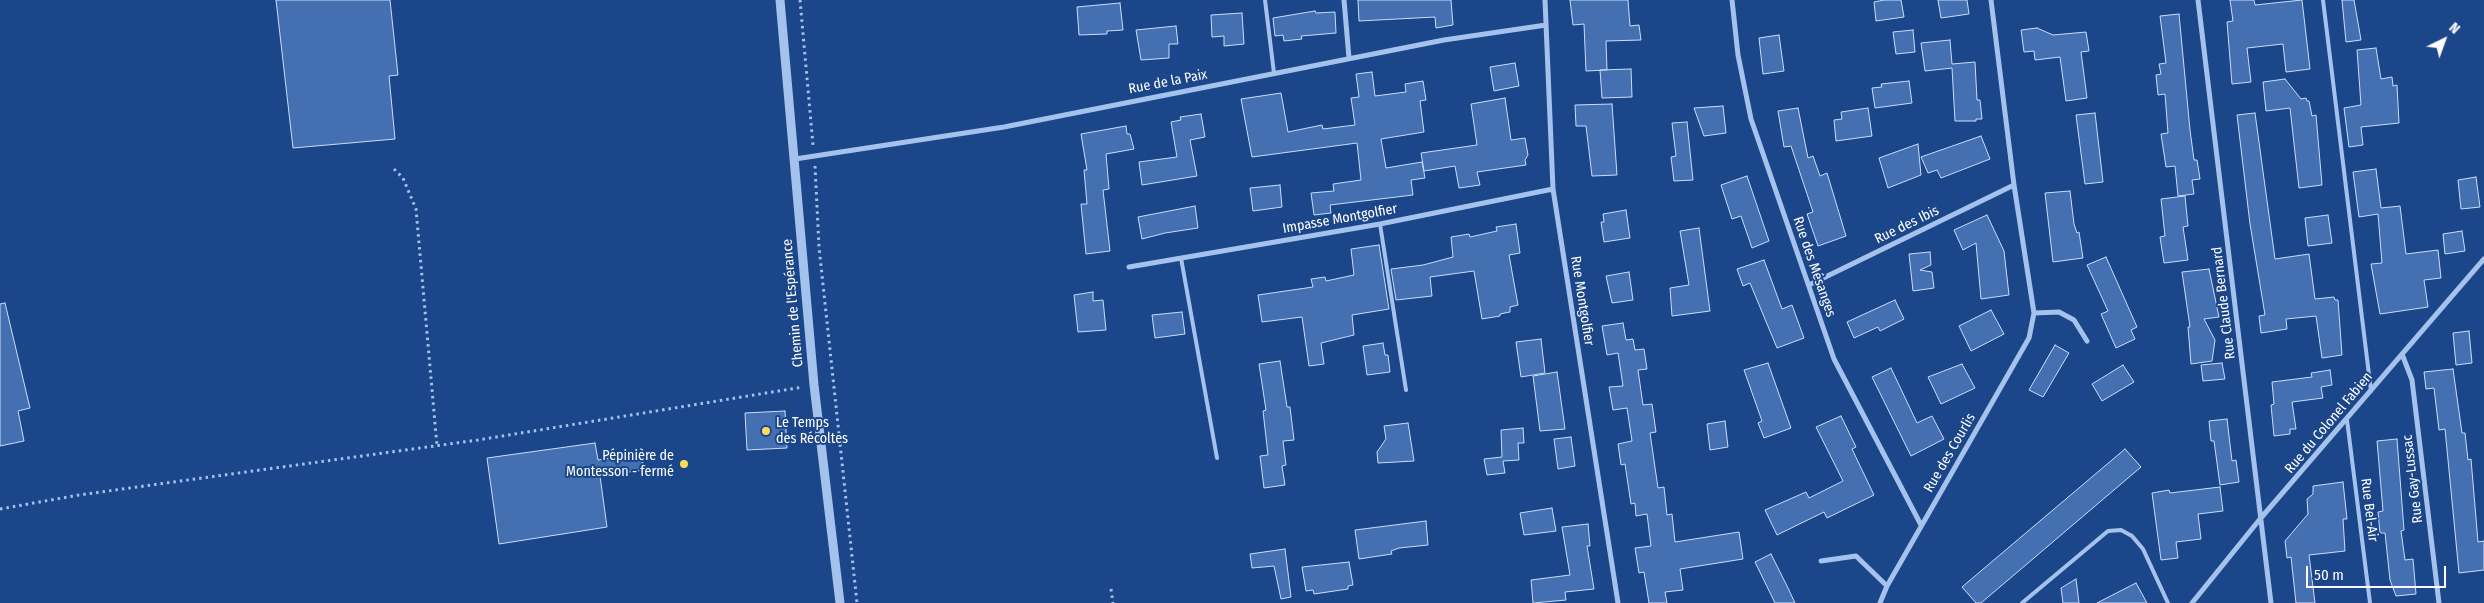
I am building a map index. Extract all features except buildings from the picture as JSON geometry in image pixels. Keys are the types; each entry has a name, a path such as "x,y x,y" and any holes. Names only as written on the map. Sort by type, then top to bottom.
{"street":[{"name":"Chemin de l'Espérance","path":"780,0 814,385 840,603"},
{"path":"1344,0 1349,58"},
{"name":"Rue Montgolfier","path":"1546,0 1553,188 1618,603"},
{"name":"Rue des Mésanges","path":"1732,0 1738,55 1751,118 1834,359 1921,526"},
{"name":"Rue des Courlis","path":"1880,603 1887,586 2029,338 2034,313 2014,185 1991,0"},
{"name":"Rue Claude Bernard","path":"2198,0 2271,603"},
{"name":"Rue de la Paix","path":"795,159 1004,127 1444,40 1546,25"},
{"name":"Rue des Ibis","path":"1809,285 2014,185"},
{"name":"Impasse Montgolfier","path":"1129,267 1380,224 1553,188"},
{"name":"Rue du Colonel Fabien","path":"2192,603 2260,519 2484,259"},
{"path":"2034,313 2059,312 2074,320 2087,341"},
{"name":"Rue Gay-Lussac","path":"2402,354 2412,380 2439,603"},
{"path":"1821,561 1856,556 1887,586"}],"lane":[{"path":"1265,0 1274,73"},
{"path":"2323,0 2371,391"},
{"path":"1380,224 1406,390"},
{"path":"1181,258 1217,458"},
{"name":"Rue Bel-Air","path":"2347,420 2370,603"},
{"path":"2022,603 2108,531 2121,530 2132,536 2143,549 2168,603"}],"path":[{"path":"800,0 820,247 857,603"},
{"path":"394,169 403,178 416,209 437,446"},
{"path":"0,509 79,496 437,446 814,385"},
{"path":"1111,589 1113,603"}],"place":[{"name":"Le Temps des Récoltes","path":"766,431"},
{"name":"Pépinière de Montesson - fermé","path":"684,464"}]}
